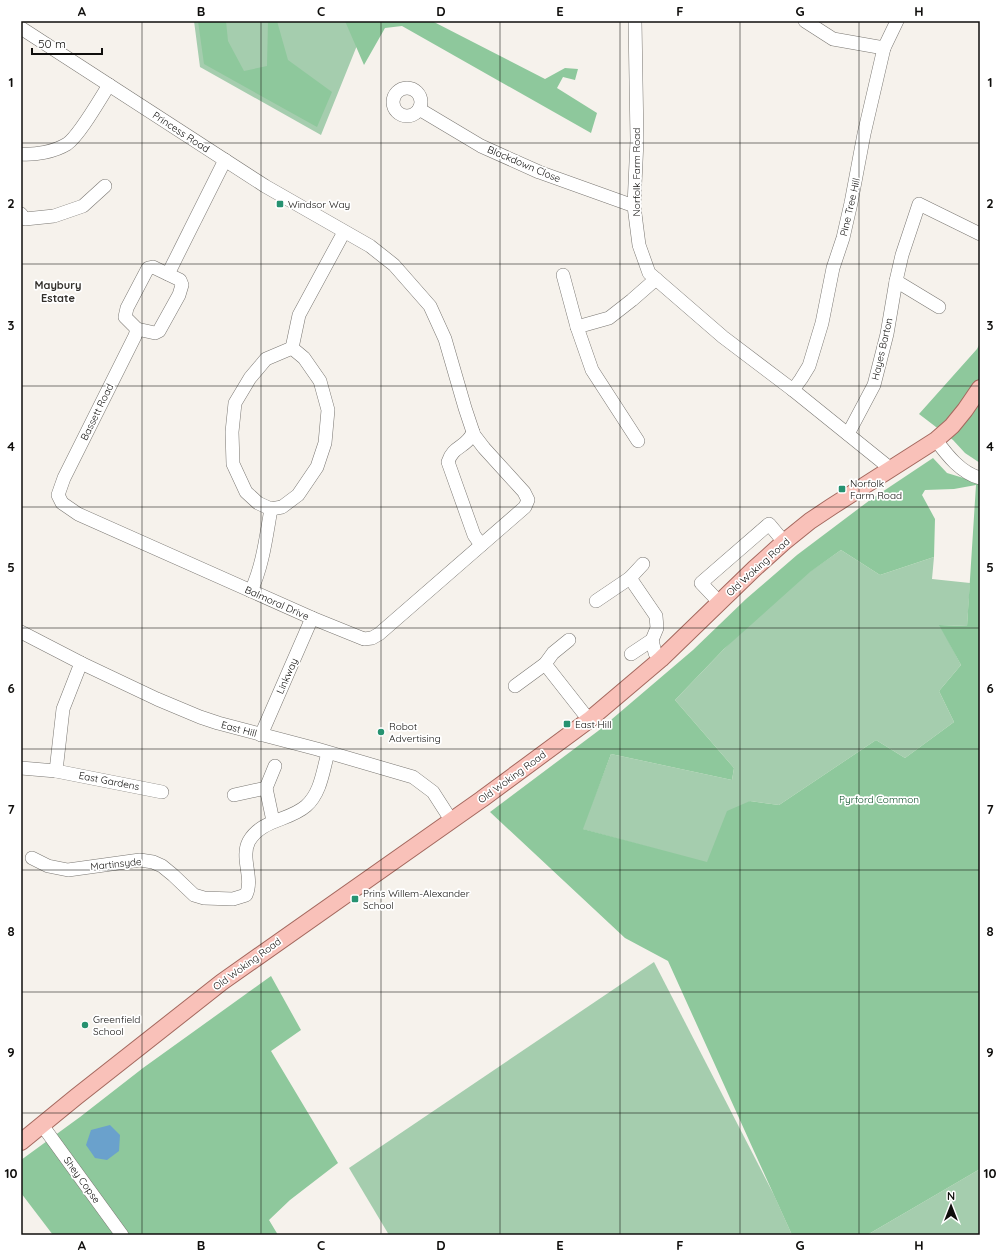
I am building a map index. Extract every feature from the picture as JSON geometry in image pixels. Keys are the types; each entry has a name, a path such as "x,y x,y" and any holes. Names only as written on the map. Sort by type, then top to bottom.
{"main road":[{"name":"Old Woking Road","path":"21,1142 222,982 494,791 589,720 661,658 784,542 831,507 936,440 952,426 980,388"}],"street":[{"name":"Norfolk Farm Road","path":"635,21 637,140 634,206 639,245 649,273 723,337 794,390 891,469"},
{"path":"805,21 833,39 884,48"},
{"name":"Pine Tree Hill","path":"794,390 809,366 822,323 833,268 843,238 851,203 864,134 884,48 897,21"},
{"name":"Princess Road","path":"21,28 275,192 344,232"},
{"path":"21,154 50,151 67,144 76,135 109,85"},
{"name":"Blackdown Close","path":"418,109 481,146 539,172 634,206"},
{"path":"168,274 225,160"},
{"path":"21,214 25,220 54,216 82,206 105,186"},
{"name":"Hayes Barton","path":"848,434 874,385 887,334 902,254 919,204 980,234"},
{"path":"292,348 299,315 344,232"},
{"name":"Balmoral Drive","path":"58,495 62,503 78,514 312,618 364,639 372,638 379,634 525,506 528,500 524,492 484,448 473,432 445,339 430,306 394,265 370,246 344,232"},
{"path":"153,266 180,280 182,285 179,295 159,331 155,333 138,329 125,318 127,308 148,268 153,266"},
{"path":"563,275 577,327 592,370 638,441"},
{"path":"577,327 609,318 656,279"},
{"path":"896,280 939,307"},
{"name":"Bassett Road","path":"58,495 64,478 138,329"},
{"path":"292,348 304,358 320,381 328,410 325,442 317,467 298,495 282,507 271,509 258,503 246,492 233,464 232,432 235,403 250,378 266,359 292,348"},
{"path":"473,432 467,443 454,450 450,455 448,462 474,535 481,545"},
{"path":"936,440 948,456 956,463 975,477 980,478"},
{"path":"251,591 258,576 271,509"},
{"path":"719,602 702,582 769,524 784,542"},
{"path":"596,601 630,578 643,564"},
{"path":"630,578 656,616 657,628 652,640 631,654"},
{"name":"Linkway","path":"261,734 312,618"},
{"name":"East Hill","path":"21,632 81,663 157,699 200,717 413,777 433,792 451,820"},
{"path":"515,686 544,664 553,653 569,640"},
{"path":"652,640 655,653 661,658"},
{"path":"56,771 63,708 81,663"},
{"path":"544,664 589,720"},
{"name":"Martinsyde","path":"32,858 48,866 68,870 140,860 153,862 162,866 194,895 204,898 233,899 246,895 248,890 246,856 247,846 250,840 260,828 273,821 291,816 307,805 320,785 328,753"},
{"path":"273,821 266,788 275,766"},
{"name":"East Gardens","path":"21,768 56,771 162,792"},
{"path":"234,795 266,788"},
{"name":"Shey Copse","path":"42,1124 122,1235"}],"green space":[{"path":"194,21 374,21 356,48 321,135 200,67"},
{"path":"198,21 226,21 228,41 244,71 267,66 268,21 277,21 288,60 332,92 317,127 204,64"},
{"path":"345,21 432,21 545,79 565,68 578,69 575,80 563,77 557,88 597,113 591,133 402,26 385,28 364,65"},
{"path":"980,343 980,463 965,453 953,440 919,414 977,349"},
{"name":"Pyrford Common","path":"933,458 947,473 980,483 980,1169 867,1235 792,1235 668,961 625,938 490,812 598,731 693,650 746,599 797,555 870,500","holes":["976,485 967,626 939,625 961,665 939,691 954,722 905,758 876,740 779,805 750,801 727,811 707,862 583,829 611,754 732,780 734,768 675,700 724,649 810,572 841,550 880,575 934,557 935,519 922,495 925,490 954,489"]},
{"path":"841,550 880,575 934,557 932,579 970,583 967,626 940,625 961,665 939,691 954,722 905,758 876,740 779,805 750,801 707,863 582,829 611,754 732,780 734,768 675,700 776,595"},
{"path":"654,962 774,1195 792,1235 389,1235 349,1168"},
{"path":"271,976 301,1030 271,1051 338,1163 290,1200 269,1220 278,1235 53,1235 21,1193 21,1160 143,1068"},
{"path":"980,1169 980,1235 867,1235"}],"water":[{"path":"110,1125 120,1135 119,1151 107,1160 95,1158 86,1145 91,1130"}],"place":[{"name":"Windsor Way","path":"280,204"},
{"name":"Norfolk Farm Road","path":"842,489"},
{"name":"East Hill","path":"567,724"},
{"name":"Robot Advertising","path":"381,732"},
{"name":"Prins Willem-Alexander School","path":"355,899"},
{"name":"Greenfield School","path":"85,1025"}],"district":[{"name":"Maybury Estate","path":"58,291"}]}
